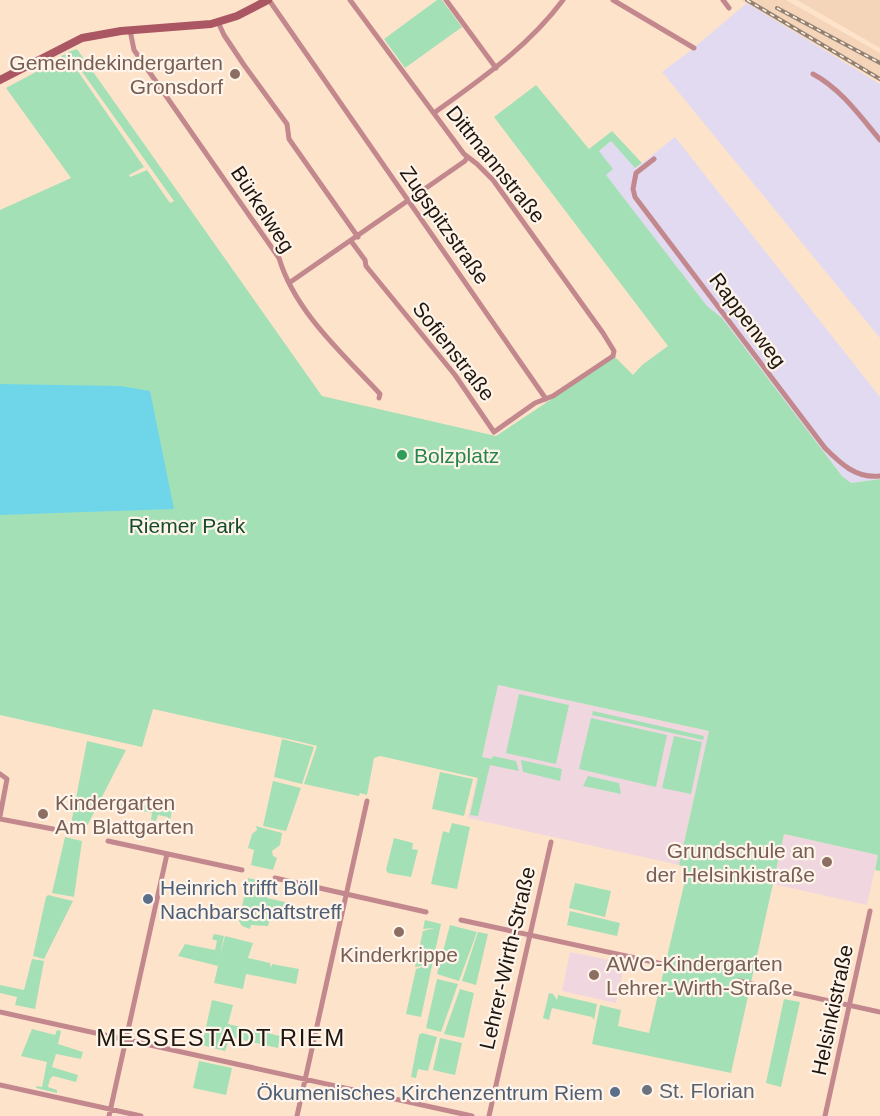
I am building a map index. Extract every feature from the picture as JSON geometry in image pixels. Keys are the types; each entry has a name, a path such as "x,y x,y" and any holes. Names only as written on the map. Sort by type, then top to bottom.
{"street":[{"path":"0,80 73,42 95,35 218,22 237,16 268,0"},
{"name":"Zugspitzstraße","path":"268,0 546,399"},
{"name":"Dittmannstraße","path":"350,0 467,157 493,180 614,351 613,356 546,399"},
{"path":"446,0 496,68"},
{"path":"434,113 496,68 538,31 562,0"},
{"path":"613,0 694,48"},
{"path":"723,0 729,8"},
{"path":"218,22 244,66 287,124 289,139 358,237"},
{"name":"Bürkelweg","path":"130,30 134,50 279,258 292,291 340,351 380,394 379,398"},
{"path":"813,74 827,82 845,99 880,140"},
{"path":"289,283 358,237 465,161 467,157"},
{"name":"Rappenweg","path":"654,159 636,173 633,189 635,197 825,448 860,475 880,476"},
{"name":"Sofienstraße","path":"351,241 365,260 366,266 455,375 494,432 536,403 546,399"},
{"path":"0,774 8,779 0,817 53,829"},
{"path":"297,1116 366,801"},
{"path":"108,841 242,870"},
{"name":"Lehrer-Wirth-Straße","path":"489,1116 550,842"},
{"path":"109,1116 167,854"},
{"path":"275,878 426,912"},
{"name":"Helsinkistraße","path":"825,1116 870,911"},
{"path":"461,920 672,966"},
{"path":"739,981 880,1012"},
{"path":"0,1012 472,1116"},
{"path":"0,1085 141,1116"}],"shaded area":[{"path":"741,0 786,0 880,53 880,82"},
{"path":"797,0 880,0 880,48"},
{"path":"747,3 880,84 880,338 662,72"},
{"path":"675,137 880,397 880,479 851,483 842,476 722,318 707,306 605,175 599,151 611,141 636,168"},
{"path":"498,685 709,731 679,865 468,818"},
{"name":"Grundschule an der Helsinkistraße","path":"784,834 878,855 867,905 773,884"},
{"name":"AWO-Kindergarten Lehrer-Wirth-Straße","path":"570,952 625,963 616,1003 562,991"}],"green space":[{"path":"437,0 442,0 462,27 405,68 384,39"},
{"name":"Riemer Park","path":"77,49 322,396 496,436 615,357 633,375 642,365 668,346 494,117 536,85 589,149 612,131 642,163 635,168 611,141 599,151 613,169 606,175 707,306 722,318 842,476 851,483 880,479 880,871 875,870 878,855 784,834 731,1073 592,1044 600,1005 621,1010 618,1026 649,1033 688,868 679,865 709,731 498,685 482,757 492,759 493,756 516,761 519,771 490,765 478,816 470,815 478,778 380,756 374,758 367,795 360,793 359,796 304,784 317,746 297,741 153,709 142,747 0,715 0,210 71,178 6,88 66,54 144,167 129,175 130,177 147,170 170,203 174,201 68,52"},
{"path":"519,694 569,705 556,764 506,753"},
{"path":"593,711 704,736 703,740 592,715"},
{"path":"591,718 667,735 656,787 579,769"},
{"path":"674,736 702,742 691,794 662,788"},
{"path":"282,739 314,747 302,784 274,777"},
{"path":"87,741 126,750 86,828 71,824"},
{"path":"521,760 562,769 560,781 523,772"},
{"path":"440,772 473,779 464,816 432,809"},
{"path":"588,776 619,783 621,794 583,786"},
{"path":"273,781 301,788 286,831 263,826"},
{"path":"121,800 172,811 169,825 166,825 168,817 158,815 156,821 151,820 152,813 122,807 117,812"},
{"path":"452,823 470,827 457,889 431,884 443,831 449,833"},
{"path":"256,826 282,833 280,845 272,851 273,856 277,858 273,870 251,865 254,850 248,848 252,834 257,830"},
{"path":"65,837 82,841 74,897 52,893"},
{"path":"394,838 413,843 412,849 418,850 411,877 388,873 386,870"},
{"path":"248,878 272,883 267,898 294,904 294,916 264,909 272,913 268,926 251,925 250,929 242,926 239,921"},
{"path":"575,883 611,891 605,917 569,908"},
{"path":"48,895 73,901 44,959 33,956"},
{"path":"570,911 620,923 617,936 567,925"},
{"path":"425,920 441,924 421,1017 406,1014 416,969 429,965 415,967 423,931 435,928 423,929"},
{"path":"450,925 477,932 459,981 437,974"},
{"path":"478,932 488,934 476,985 462,981"},
{"path":"214,934 224,936 220,955 225,936 253,943 248,958 270,963 271,968 272,964 299,969 296,984 246,974 243,989 214,983 218,966 178,956 185,944 215,950 217,941 212,939"},
{"path":"32,959 44,961 35,1009 15,1005 17,997 0,993 0,985 24,990"},
{"path":"437,979 458,984 441,1032 426,1028"},
{"path":"460,989 474,993 464,1038 444,1034"},
{"path":"549,993 553,994 557,1000 558,995 597,1004 594,1020 592,1017 552,1008 549,1020 543,1018"},
{"path":"784,999 800,1002 781,1087 766,1083"},
{"path":"212,1000 233,1005 228,1024 280,1036 278,1048 230,1037 225,1051 202,1045"},
{"path":"32,1029 55,1035 57,1030 61,1031 58,1044 83,1052 81,1059 56,1054 52,1067 78,1075 76,1082 53,1076 48,1087 57,1090 57,1093 36,1088 37,1086 42,1087 47,1062 21,1056"},
{"path":"422,1033 437,1037 428,1071 418,1069 416,1078 411,1077 419,1035"},
{"path":"440,1038 462,1043 455,1075 433,1070"},
{"path":"199,1061 232,1068 226,1095 193,1088"}],"water":[{"path":"0,384 121,386 150,391 174,509 0,515"}],"railway":[{"path":"747,0 880,79"},
{"path":"777,8 880,63"}],"place":[{"name":"Gemeindekindergarten Gronsdorf","path":"235,74"},
{"name":"Bolzplatz","path":"402,455"},
{"name":"Kindergarten Am Blattgarten","path":"43,814"},
{"name":"Grundschule an der Helsinkistraße","path":"827,862"},
{"name":"Heinrich trifft Böll Nachbarschaftstreff","path":"148,899"},
{"name":"Kinderkrippe","path":"399,932"},
{"name":"AWO-Kindergarten Lehrer-Wirth-Straße","path":"594,975"},
{"name":"St. Florian","path":"647,1090"},
{"name":"Ökumenisches Kirchenzentrum Riem","path":"615,1092"}],"district":[{"name":"MESSESTADT RIEM","path":"221,1037"}]}
